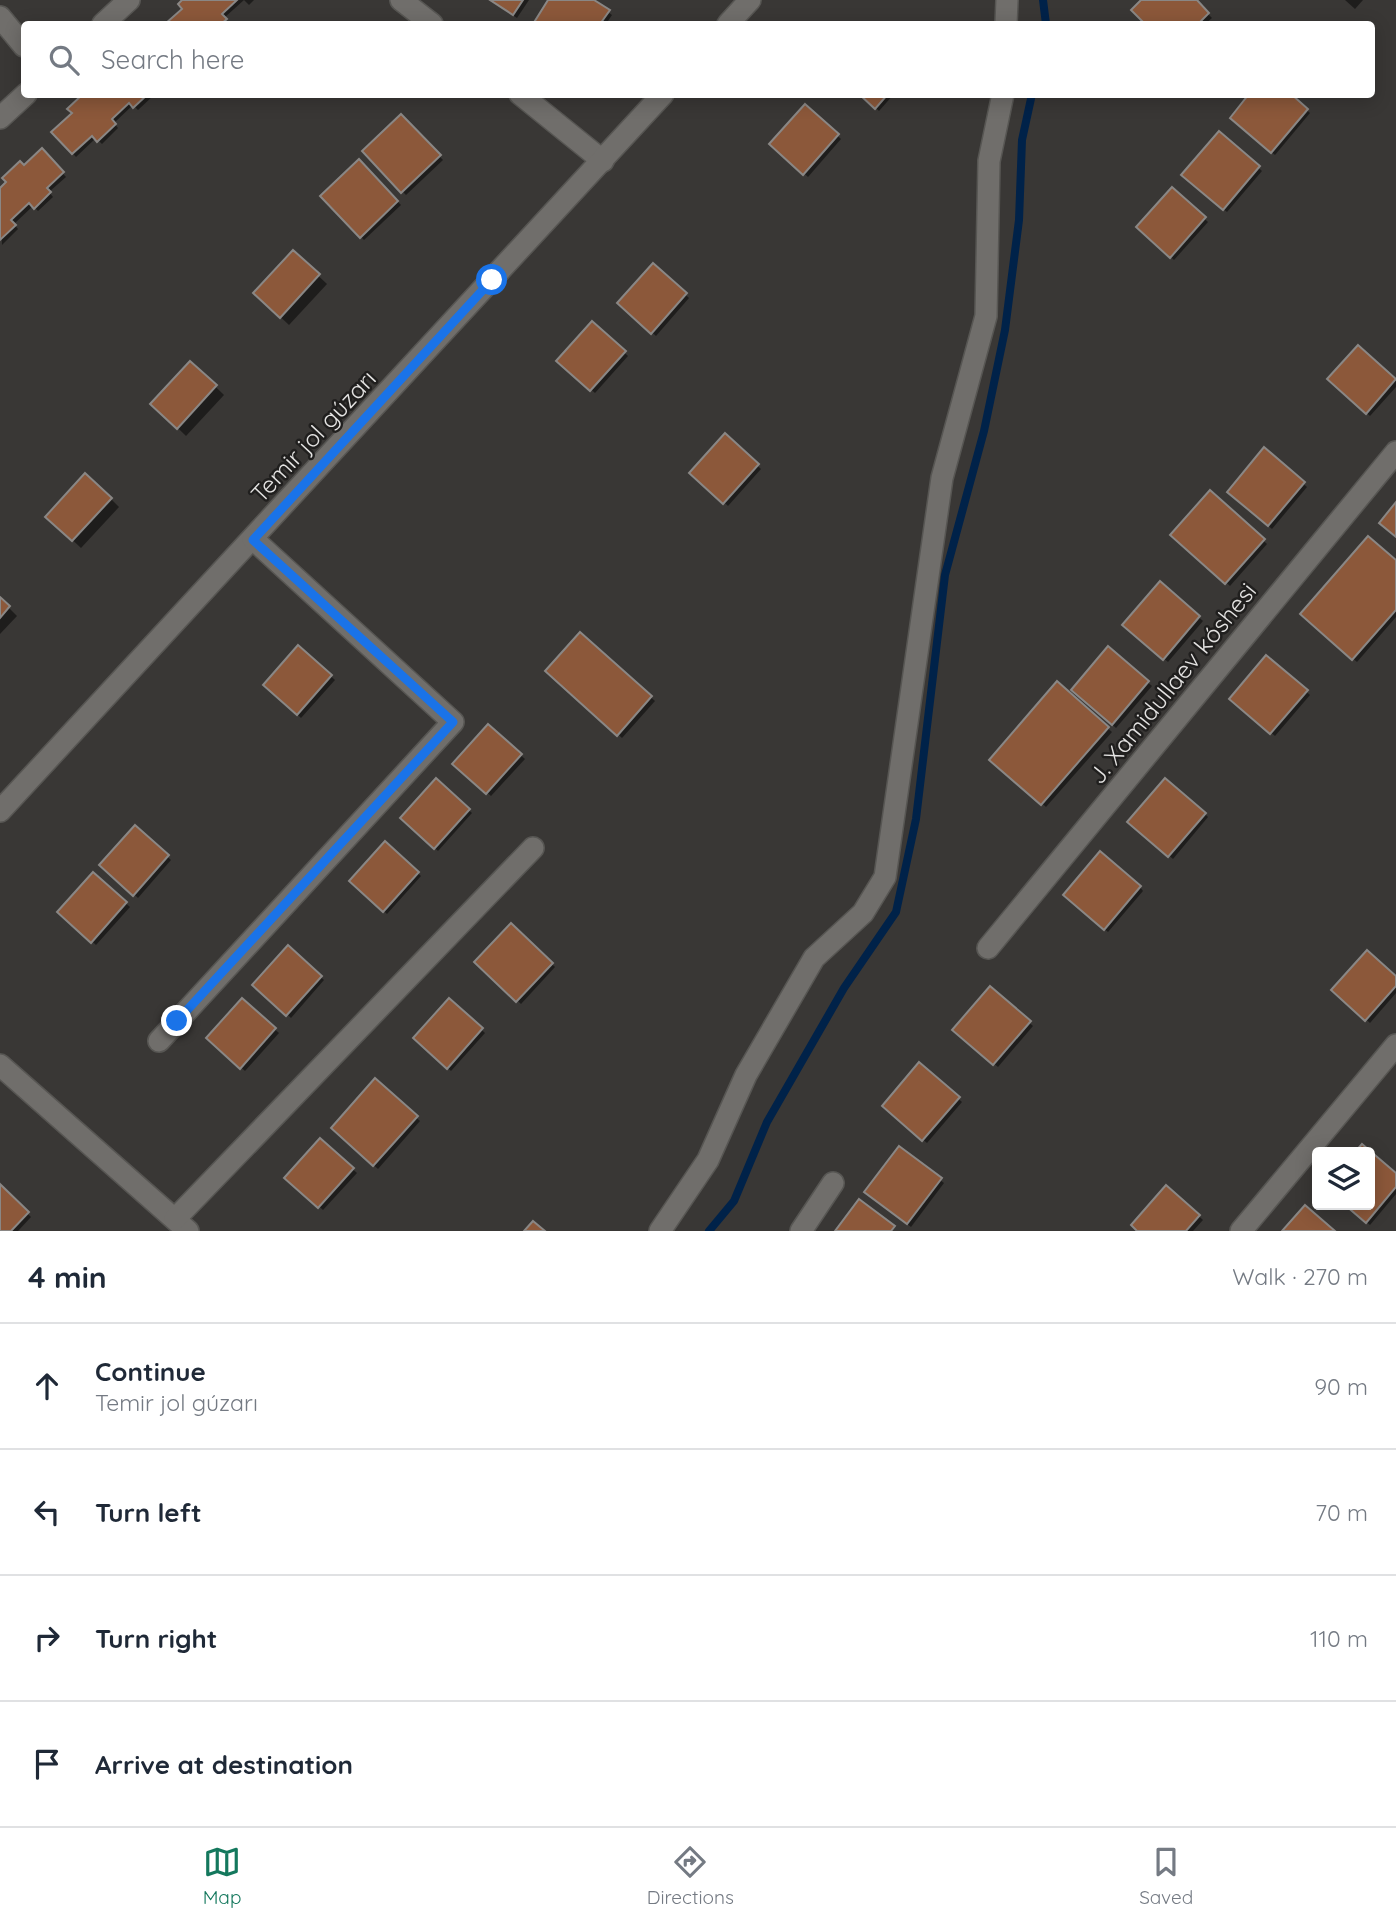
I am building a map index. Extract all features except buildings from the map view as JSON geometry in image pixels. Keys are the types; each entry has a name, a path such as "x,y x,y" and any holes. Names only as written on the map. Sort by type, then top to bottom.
{"street":[{"path":"106,21 129,0"},
{"path":"401,0 428,21"},
{"path":"731,21 750,0"},
{"path":"1006,21 1007,0"},
{"path":"0,17 21,42"},
{"path":"0,118 22,98"},
{"path":"525,98 603,161"},
{"name":"Temir jol gúzarı","path":"0,811 659,98"},
{"path":"660,1231 708,1160 746,1075 814,958 863,913 885,877 942,478 986,316 989,161 1002,98"},
{"name":"J. Xamidullaev kóshesi","path":"988,948 1396,452"},
{"path":"159,1041 453,722 253,540"},
{"path":"0,1065 181,1225 533,848"},
{"path":"1241,1231 1396,1045"},
{"path":"801,1231 833,1183"}],"waterway":[{"path":"1043,0 1046,21"},
{"path":"709,1231 734,1201 767,1122 844,988 896,912 916,819 945,575 984,431 1005,330 1019,220 1022,140 1031,98"}],"route":[{"path":"177,1021 453,722 253,540 492,280"}]}
